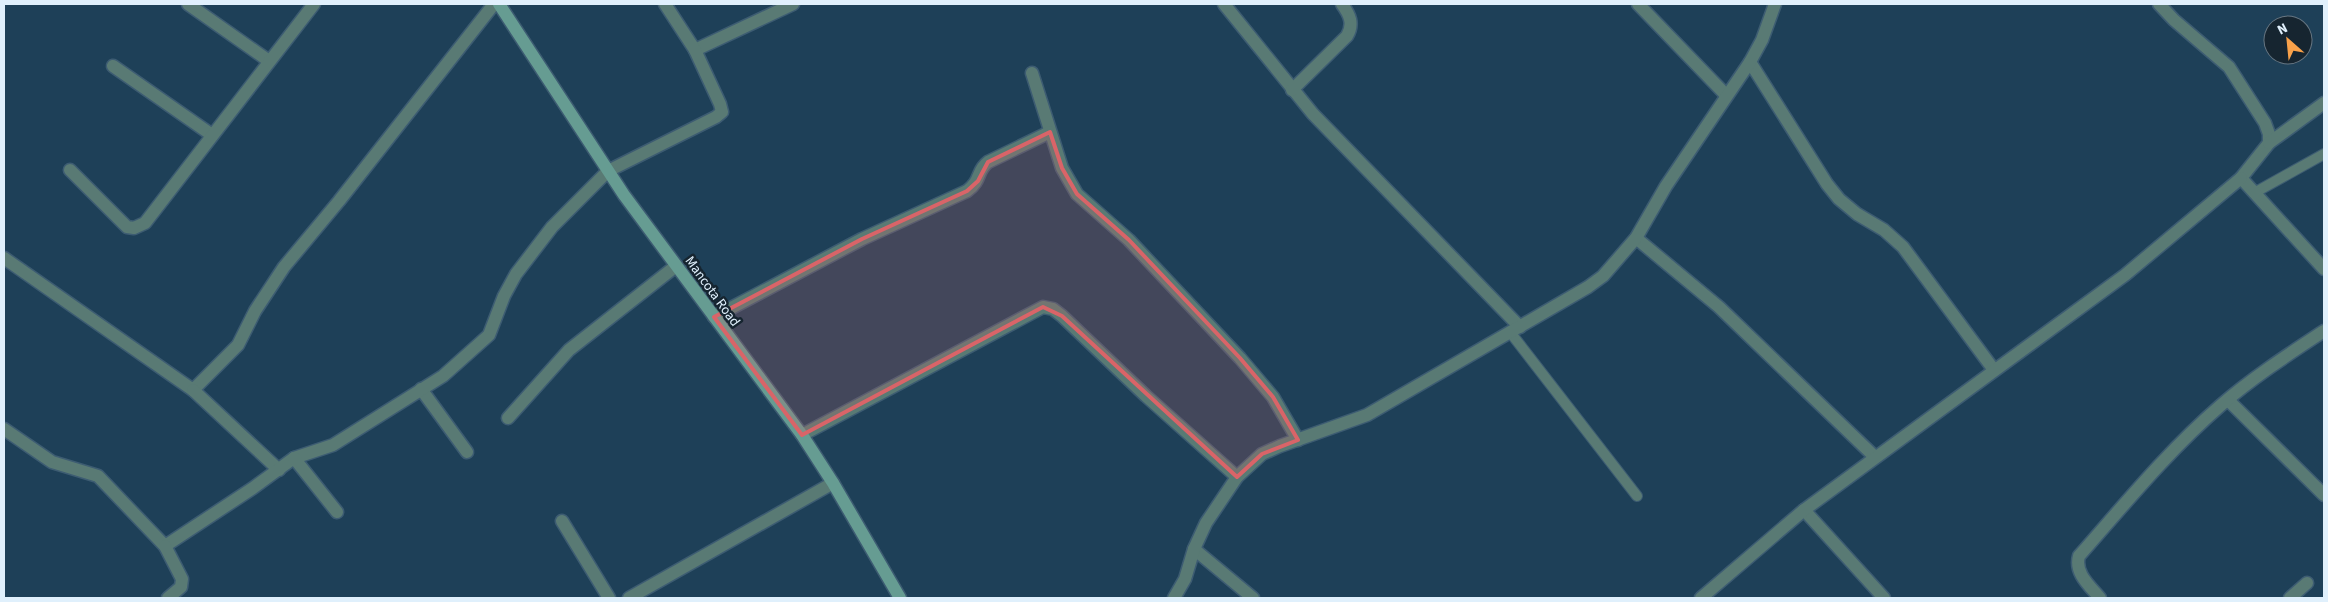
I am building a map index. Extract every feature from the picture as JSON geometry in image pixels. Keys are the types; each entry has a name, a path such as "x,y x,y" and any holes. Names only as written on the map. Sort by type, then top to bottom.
{"main road":[{"name":"Mancota Road","path":"499,4 608,171 802,435 834,483 900,598"}],"street":[{"path":"188,4 269,62"},
{"path":"70,170 127,227 134,228 145,222 314,4"},
{"path":"192,390 238,345 255,312 284,267 340,201 494,4"},
{"path":"164,546 279,470 294,458 333,446 442,376 489,335 504,296 516,274 552,227 608,171 716,117 722,112 696,50 665,4"},
{"path":"696,50 793,4"},
{"path":"1224,4 1292,90 1515,330"},
{"path":"1292,90 1352,29 1350,18 1342,4"},
{"path":"1638,4 1726,95"},
{"path":"1174,598 1185,579 1194,549 1206,524 1237,477 1262,454 1368,415 1515,330 1603,276 1636,238 1666,186 1750,62 1762,40 1775,4"},
{"path":"2159,4 2174,20 2229,68 2265,124 2269,134 2269,143"},
{"path":"1750,62 1827,184 1839,199 1884,230 1903,247 1994,370"},
{"path":"113,66 212,136"},
{"path":"1032,73 1062,168 1077,194 1129,240 1234,351 1273,397 1298,440"},
{"path":"1700,598 1804,510 2125,275 2240,178 2269,143 2324,103"},
{"path":"714,317 862,239 967,191 978,181 981,169 988,162 1050,132"},
{"path":"2240,178 2324,269"},
{"path":"1636,238 1719,307 1875,457"},
{"path":"4,258 192,390 279,470"},
{"path":"508,418 569,350 676,266"},
{"path":"802,435 1043,307 1053,309 1062,316 1146,396 1237,477"},
{"path":"2100,598 2079,570 2077,564 2079,556 2162,461 2228,400 2280,360 2324,331"},
{"path":"421,390 467,452"},
{"path":"2228,400 2324,495"},
{"path":"4,429 52,462 98,476 164,546 182,579 181,588 168,598"},
{"path":"294,458 338,512"},
{"path":"629,598 834,483"},
{"path":"1804,510 1884,598"},
{"path":"562,521 609,598"},
{"path":"1194,549 1253,598"},
{"path":"2290,598 2307,583"}],"lane":[{"path":"2254,193 2324,154"},
{"path":"1515,330 1638,496"}],"highlighted area":[{"path":"1050,132 1062,168 1077,194 1129,240 1240,358 1273,397 1298,440 1262,454 1237,477 1062,316 1043,307 802,435 714,317 862,239 967,191 978,181 988,162"}]}
